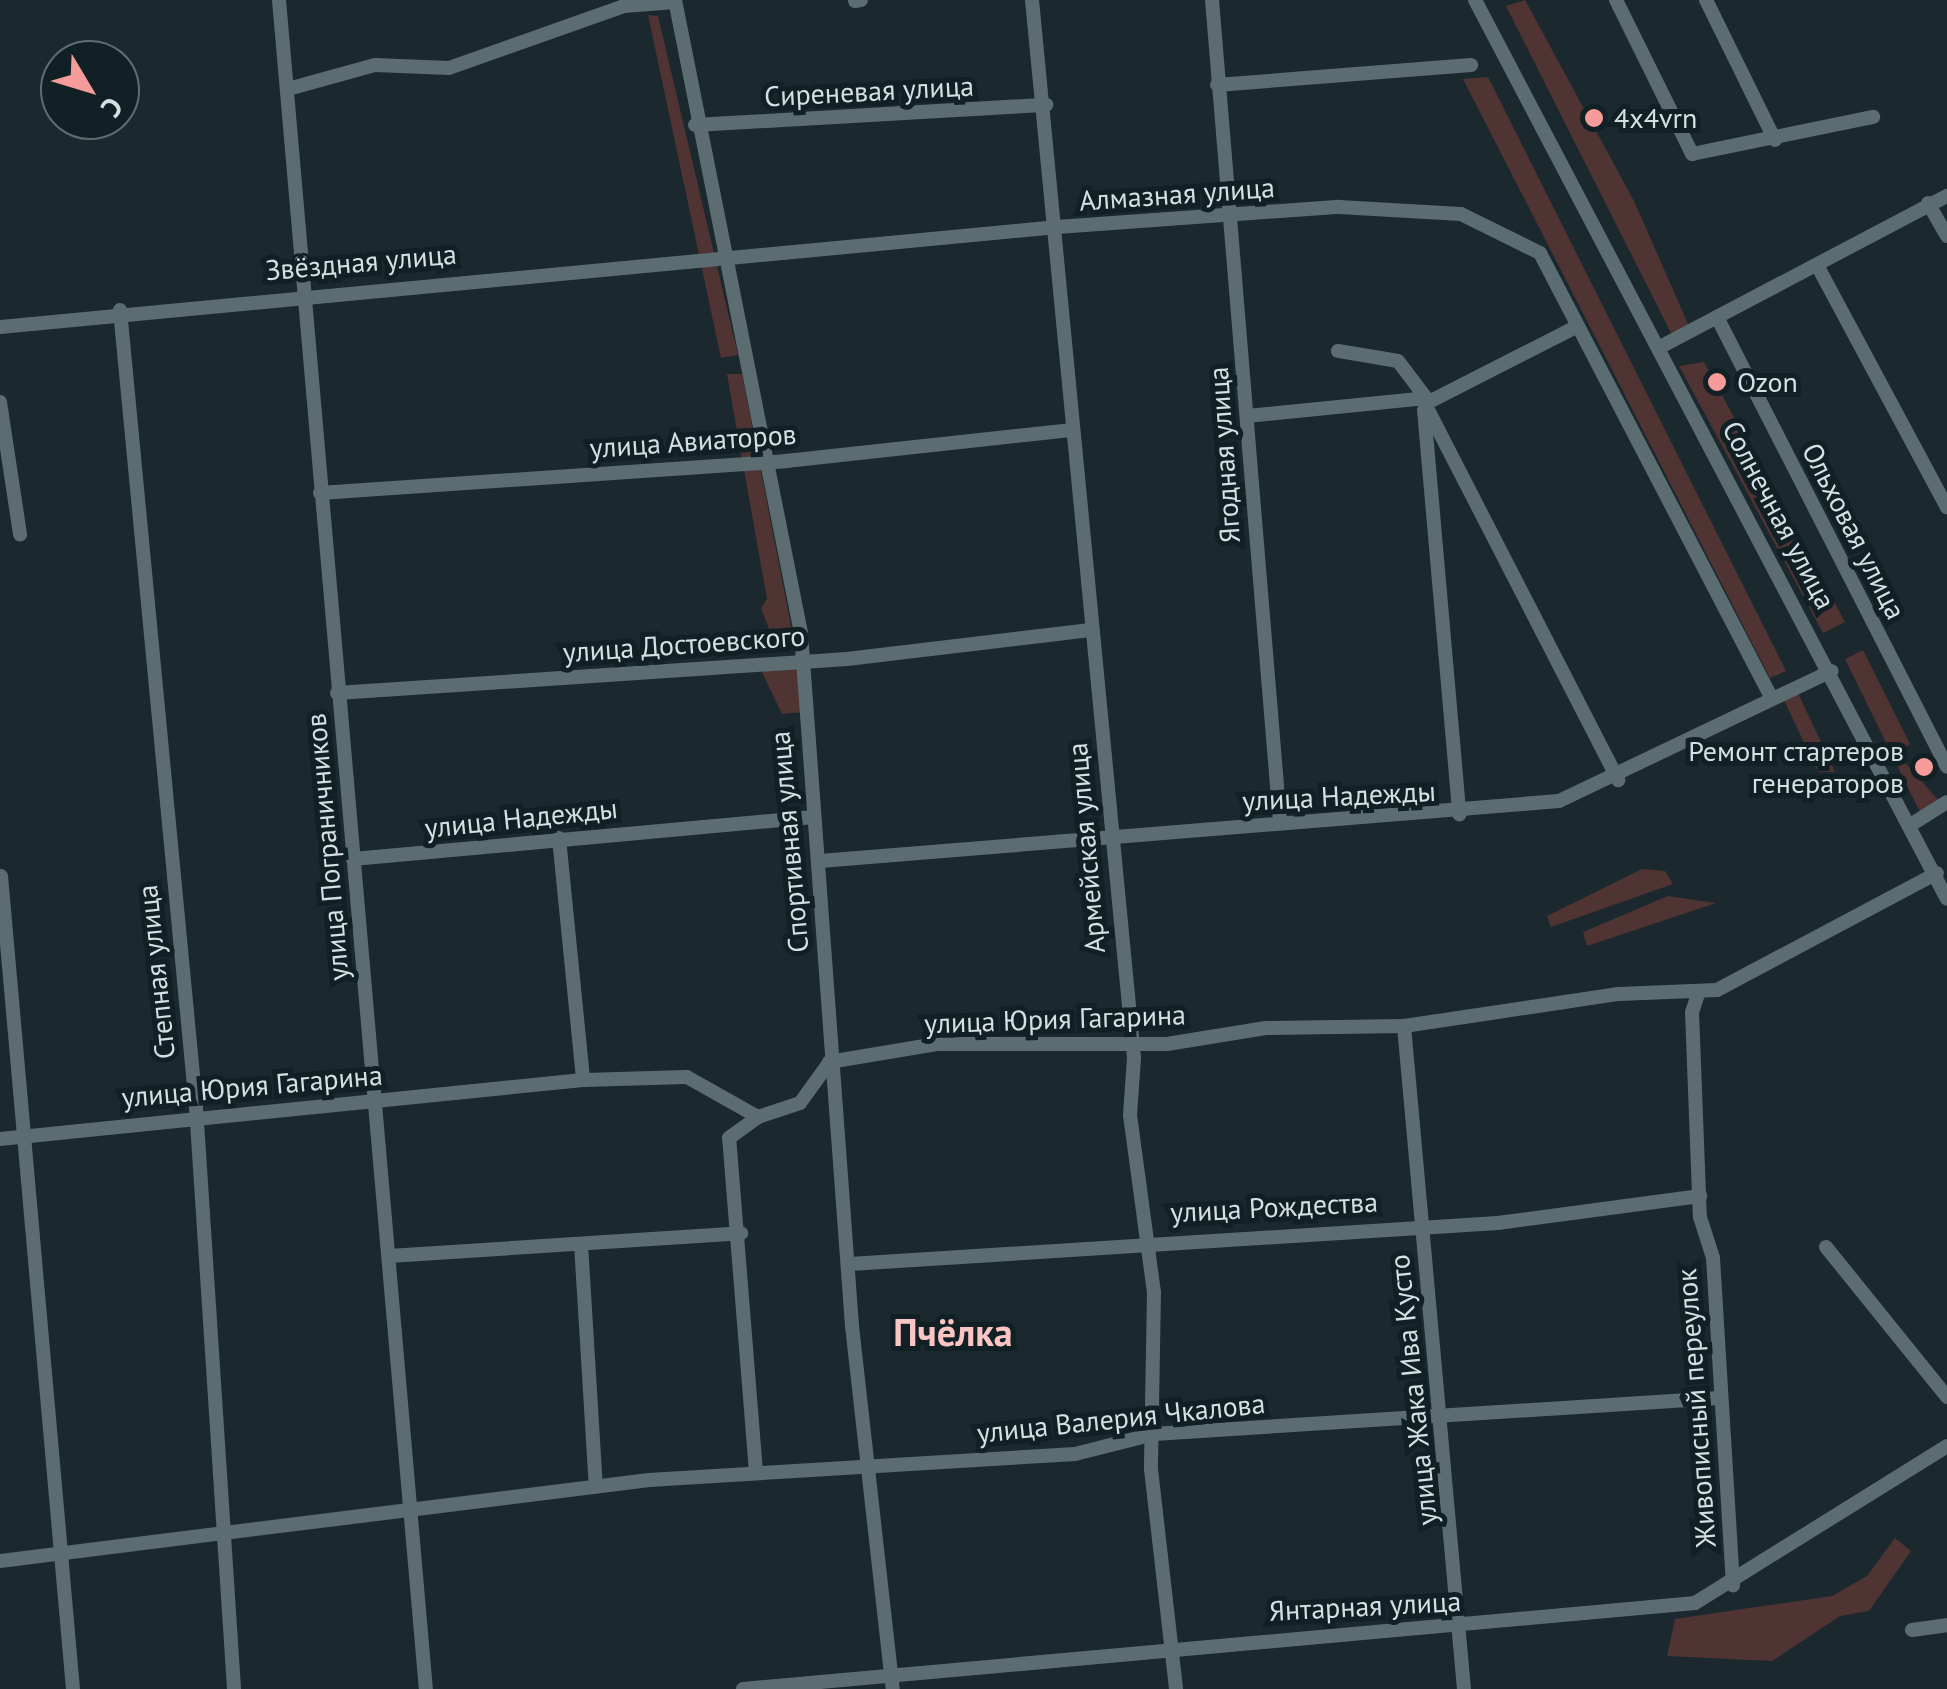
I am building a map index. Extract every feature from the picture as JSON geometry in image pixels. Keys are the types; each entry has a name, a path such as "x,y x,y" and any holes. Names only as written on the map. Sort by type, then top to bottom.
{"street":[{"name":"улица Пограничников","path":"279,0 300,292 426,1689"},
{"name":"Армейская улица","path":"1032,0 1046,105 1070,430 1132,1045 1130,1115 1149,1238 1154,1434 1176,1689"},
{"name":"Ягодная улица","path":"1212,0 1280,822"},
{"name":"Солнечная улица","path":"1475,0 1662,346 1938,873 1947,899"},
{"path":"1616,0 1692,154 1874,117"},
{"path":"1706,0 1775,140"},
{"path":"288,88 375,65 449,68 624,6 675,1"},
{"name":"Спортивная улица","path":"675,1 694,125 728,262 768,457 802,657 820,862 830,1062 866,1466 892,1682"},
{"path":"1217,84 1471,65"},
{"name":"Сиреневая улица","path":"694,125 1046,105"},
{"path":"1662,346 1947,196"},
{"path":"1928,203 1947,236"},
{"name":"Алмазная улица","path":"728,262 1057,226 1339,206 1461,214 1540,253 1771,697"},
{"name":"Звёздная улица","path":"0,327 300,292 728,262"},
{"path":"1818,265 1947,507"},
{"name":"Степная улица","path":"120,310 195,1115 234,1689"},
{"name":"Ольховая улица","path":"1717,317 1947,767"},
{"path":"1246,416 1425,401 1576,327"},
{"path":"1338,351 1398,361 1425,401 1618,780"},
{"path":"1425,401 1458,814"},
{"path":"0,402 20,534"},
{"name":"улица Авиаторов","path":"320,493 1070,430"},
{"name":"улица Достоевского","path":"338,693 1092,630"},
{"name":"улица Надежды","path":"820,862 1111,840 1280,822 1458,814 1559,801 1618,780 1771,697 1832,671"},
{"path":"1912,824 1947,802"},
{"name":"улица Надежды","path":"353,859 814,817"},
{"path":"559,838 583,1080"},
{"name":"улица Юрия Гагарина","path":"830,1062 938,1044 1132,1045 1266,1028 1404,1026 1618,994 1699,991 1753,977 1938,873"},
{"path":"1,876 73,1689"},
{"name":"Живописный переулок","path":"1699,991 1692,1012 1700,1196 1733,1585"},
{"name":"улица Жака Ива Кусто","path":"1404,1026 1420,1226 1443,1420 1464,1689"},
{"path":"756,1472 741,1233 729,1138 758,1117 800,1102 830,1062"},
{"name":"улица Юрия Гагарина","path":"0,1139 195,1115 583,1080 687,1077 758,1117"},
{"name":"улица Рождества","path":"850,1264 960,1262 1149,1238 1420,1226 1700,1196"},
{"path":"389,1256 741,1233"},
{"path":"581,1244 596,1487"},
{"path":"1826,1248 1947,1398"},
{"name":"улица Валерия Чкалова","path":"0,1561 63,1548 222,1528 596,1487 756,1472 1075,1454 1154,1434 1443,1420 1718,1398"},
{"name":"Янтарная улица","path":"743,1689 892,1682 1174,1646 1650,1611 1733,1585 1947,1446"},
{"path":"1912,1630 1947,1625"}],"shaded area":[{"path":"1525,0 1634,201 1692,333 1673,337 1506,6"},
{"path":"648,15 658,16 738,355 721,358"},
{"path":"1488,77 1786,671 1770,678 1463,79"},
{"path":"1704,362 1845,622 1823,633 1679,366"},
{"path":"727,374 742,374 794,641 776,647 761,608 767,599"},
{"path":"1863,650 1910,744 1897,753 1939,801 1920,812 1845,659"},
{"path":"765,657 801,662 814,711 782,714 759,666"},
{"path":"1798,693 1835,772 1818,772 1783,698"},
{"path":"1642,869 1665,871 1673,884 1551,927 1547,916"},
{"path":"1668,896 1716,903 1587,946 1583,932"},
{"path":"1895,1538 1911,1551 1869,1611 1840,1616 1772,1661 1667,1656 1675,1619 1832,1596 1867,1576"}],"place":[{"name":"4x4vrn","path":"1594,118"},
{"name":"Ozon","path":"1717,382"},
{"name":"Ремонт стартеров генераторов","path":"1924,767"}],"district":[{"name":"Пчёлка","path":"953,1332"}]}
